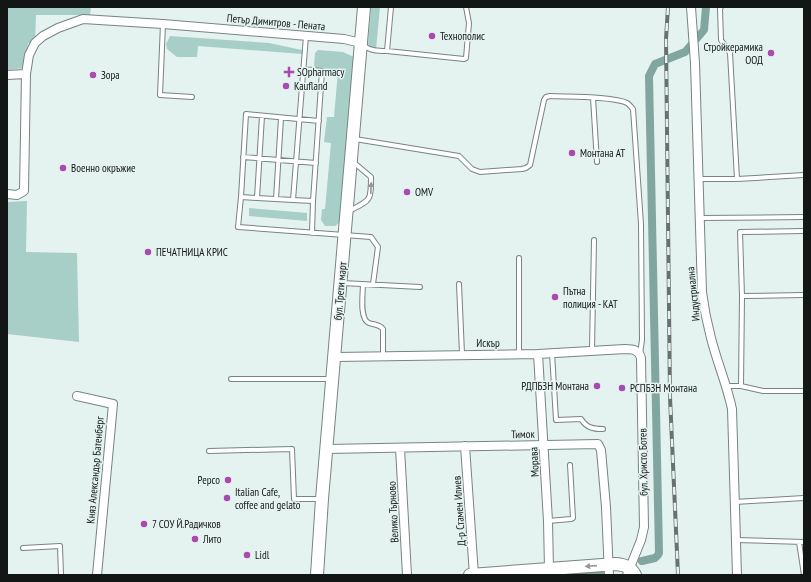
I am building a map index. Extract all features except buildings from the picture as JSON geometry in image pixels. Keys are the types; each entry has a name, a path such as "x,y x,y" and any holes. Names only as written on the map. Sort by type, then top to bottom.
{"main road":[{"name":"бул. Трети март","path":"317,575 326,449 364,7"},
{"path":"470,575 549,569 609,570 621,565 630,573"}],"street":[{"name":"Индустриална","path":"692,7 702,292 711,339 726,386 733,418 737,575"},
{"name":"Петър Димитров - Пената","path":"26,74 29,55 35,43 43,36 58,28 83,19 163,24 344,39 361,42"},
{"path":"7,75 26,74 24,191 17,195 7,194"},
{"name":"Искър","path":"335,357 538,354 630,349 640,354"},
{"name":"Морава","path":"538,354 548,521 549,569"},
{"name":"бул. Христо Ботев","path":"630,573 644,527 640,354"},
{"name":"Княз Александър Батенберг","path":"77,396 113,404 97,575"},
{"name":"Тимок","path":"326,449 596,443 601,447 609,570"},
{"name":"Д-р Стамен Илиев","path":"465,446 474,575"},
{"name":"Велико Търново","path":"400,448 407,575"}],"lane":[{"path":"387,51 391,7"},
{"path":"361,42 367,48 373,50 465,59 469,23 466,7"},
{"path":"721,7 722,40 730,53 737,179"},
{"path":"163,24 160,95 192,97"},
{"path":"293,200 306,36"},
{"path":"304,69 322,71 312,233"},
{"path":"352,138 458,156 472,169 480,172 522,169 530,165 544,100 546,97 593,98 620,100 628,103 633,110 641,224 642,340 640,354"},
{"path":"593,98 597,162"},
{"path":"319,121 246,114 238,227 372,237 378,247 373,284"},
{"path":"257,198 262,116"},
{"path":"276,199 282,118"},
{"path":"244,157 316,163"},
{"path":"347,212 366,202 371,196 371,177 351,160"},
{"path":"698,179 737,179 804,175"},
{"path":"241,197 313,201"},
{"path":"700,218 804,217"},
{"path":"741,386 742,296 740,232 804,231"},
{"path":"592,350 594,240"},
{"path":"519,354 520,258"},
{"path":"341,282 420,287"},
{"path":"363,284 362,314 368,323 378,325 384,332 383,356"},
{"path":"459,284 462,354"},
{"path":"742,296 804,295"},
{"path":"552,353 556,420 581,419 585,425 590,428 603,429"},
{"path":"231,380 333,379"},
{"path":"726,386 741,386 763,391 804,391"},
{"path":"209,451 292,449 294,499 322,499"},
{"path":"548,521 573,518 570,465"},
{"path":"735,502 804,498"},
{"path":"736,540 804,542"},
{"path":"798,542 804,575"},
{"path":"23,548 60,546 61,575"}],"green space":[{"path":"7,7 91,7 90,15 36,15 35,43 28,43 25,68 7,70"},
{"path":"371,7 380,7 376,50 372,49 368,44"},
{"path":"170,36 269,43 302,50 302,54 198,46 197,57 177,57 167,49 166,44"},
{"path":"318,50 343,52 354,57 339,223 335,226 325,226 321,220 322,209 325,209 331,143 324,142 327,117 334,117 338,71 317,68 314,66 315,53"},
{"path":"27,201 26,252 77,253 79,342 7,334 7,202"},
{"path":"249,208 307,213 307,221 249,216"}],"waterway":[{"path":"642,561 655,558 659,553 649,76 655,64 685,52 704,30 706,7"},
{"path":"582,575 600,574"}],"railway":[{"path":"668,7 666,39 670,397 678,575"}],"place":[{"name":"Технополис","path":"432,36"},
{"name":"Стройкерамика ООД","path":"771,53"},
{"name":"SOpharmacy","path":"289,72"},
{"name":"Зора","path":"93,75"},
{"name":"Kaufland","path":"286,86"},
{"name":"Монтана АТ","path":"572,153"},
{"name":"Военно окръжие","path":"63,168"},
{"name":"OMV","path":"407,192"},
{"name":"ПЕЧАТНИЦА КРИС","path":"148,252"},
{"name":"Пътна полиция - КАТ","path":"555,297"},
{"name":"РДПБЗН Монтана","path":"597,386"},
{"name":"РСПБЗН Монтана","path":"622,388"},
{"name":"Pepco","path":"228,480"},
{"name":"Italian Cafe, coffee and gelato","path":"227,498"},
{"name":"7 СОУ Й.Радичков","path":"144,524"},
{"name":"Лито","path":"195,539"},
{"name":"Lidl","path":"247,555"}]}
